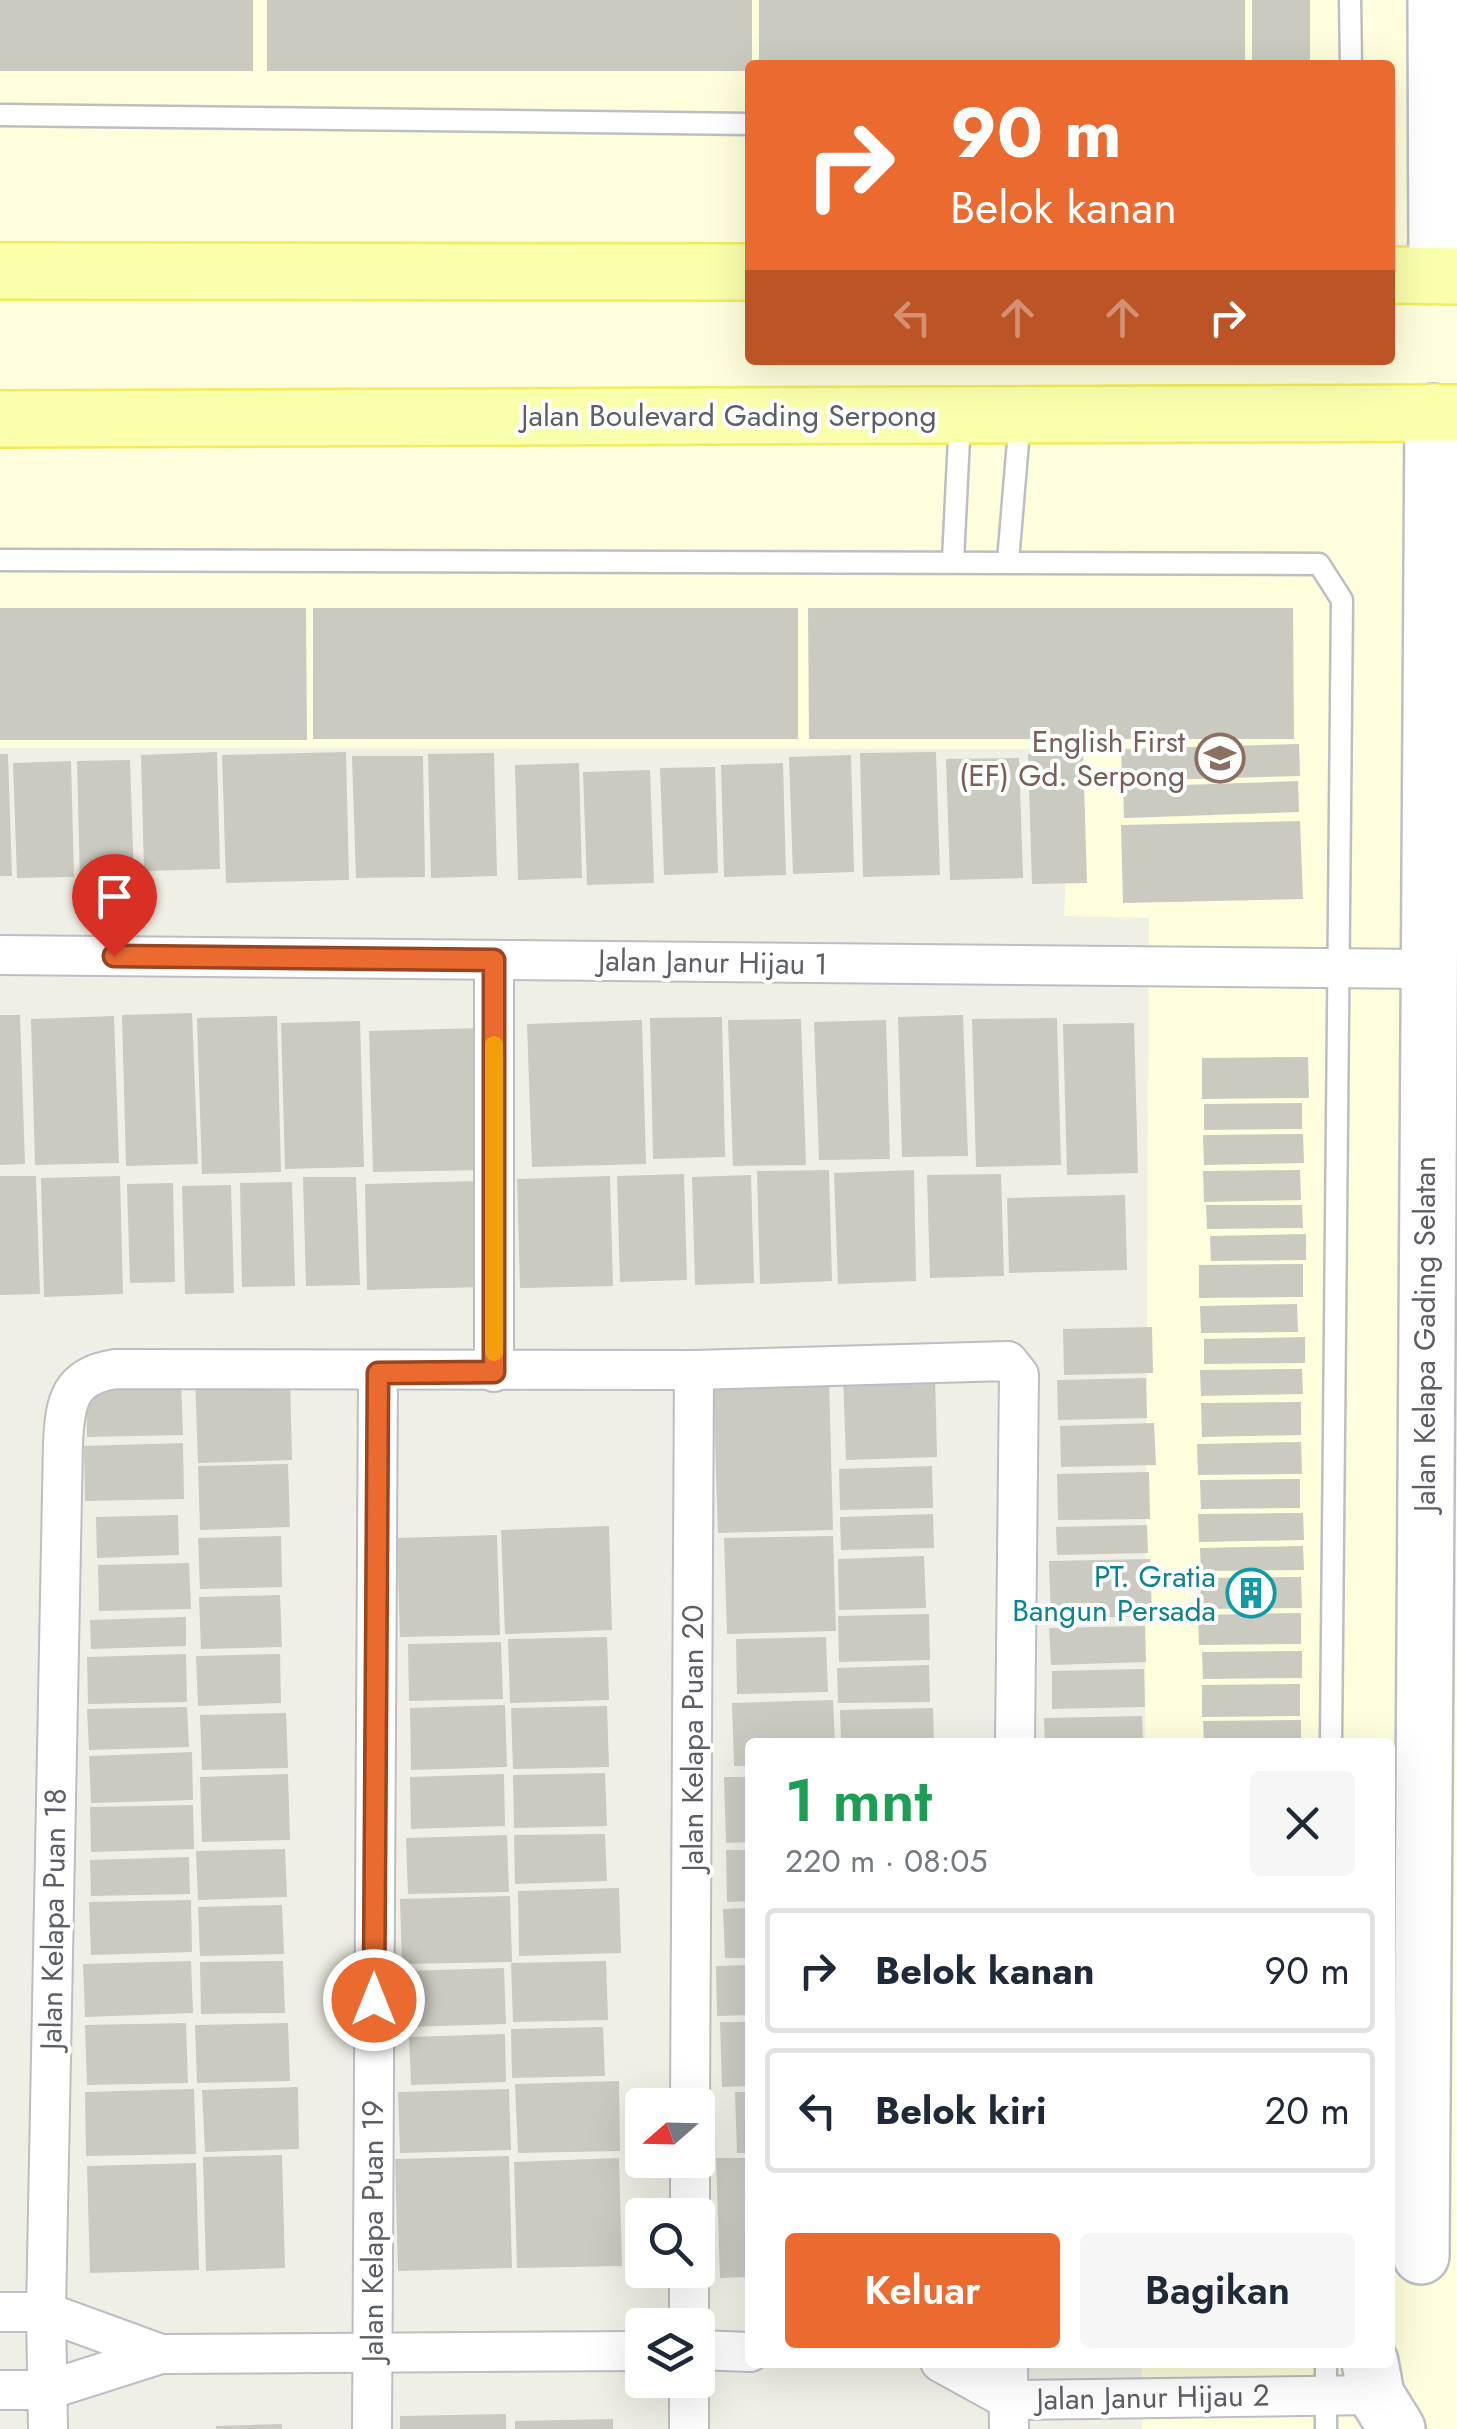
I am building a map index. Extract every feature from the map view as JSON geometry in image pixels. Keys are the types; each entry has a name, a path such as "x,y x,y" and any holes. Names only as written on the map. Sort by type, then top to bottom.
{"main road":[{"path":"0,271 745,272"},
{"name":"Jalan Boulevard Gading Serpong","path":"0,419 1445,413"}],"street":[{"path":"1428,275 1436,0"},
{"name":"Jalan Kelapa Gading Selatan","path":"1422,2262 1426,968 1445,413"},
{"name":"Jalan Janur Hijau 1","path":"0,955 1426,968"},
{"path":"494,960 494,1372"},
{"path":"378,1373 694,1370 1001,1358 1019,1374 1014,1738"},
{"name":"Jalan Kelapa Puan 18","path":"48,2429 46,2312 64,1410 71,1389 80,1380 115,1369 378,1373"},
{"name":"Jalan Kelapa Puan 20","path":"690,2088 694,1370"},
{"name":"Jalan Kelapa Puan 19","path":"372,2429 378,1373"},
{"path":"0,2312 46,2312 161,2354"},
{"path":"0,2390 48,2390 161,2354 625,2350"},
{"path":"715,2351 745,2352"},
{"name":"Jalan Janur Hijau 2","path":"952,2368 1009,2397 1353,2395"},
{"path":"688,2429 689,2398"}],"lane":[{"path":"1350,0 1351,60"},
{"path":"0,115 745,124"},
{"path":"953,560 960,414"},
{"path":"1008,560 1020,414"},
{"path":"0,560 1008,560 1319,564 1342,600 1330,1738"}],"shaded area":[{"path":"0,0 1457,0 1457,2429 1142,2429 1142,2368 1395,2368 1395,1738 1145,1738 1149,918 1064,916 1071,749 0,748"}],"building":[{"path":"0,0 253,0 253,71 0,71"},
{"path":"267,0 752,0 752,60 745,60 745,71 267,71"},
{"path":"759,0 1245,0 1245,60 759,60"},
{"path":"1252,0 1310,0 1310,60 1252,60"},
{"path":"0,608 306,608 307,740 0,740"},
{"path":"313,608 798,608 798,739 313,739"},
{"path":"808,608 1293,608 1294,739 809,739"},
{"path":"1299,744 1300,776 1122,781 1121,749"},
{"path":"217,752 220,869 144,871 141,755"},
{"path":"346,752 349,880 226,883 222,755"},
{"path":"936,752 940,875 863,877 860,753"},
{"path":"494,753 497,876 431,878 428,754"},
{"path":"1083,753 1087,883 1032,884 1028,754"},
{"path":"0,754 8,754 12,876 0,876"},
{"path":"851,755 854,872 793,874 789,757"},
{"path":"352,756 423,756 425,877 356,878"},
{"path":"1019,758 1023,878 950,880 946,759"},
{"path":"130,760 134,879 80,880 77,761"},
{"path":"71,761 74,877 17,878 13,763"},
{"path":"579,763 582,878 518,880 515,765"},
{"path":"783,763 786,875 724,877 721,765"},
{"path":"715,767 718,873 664,875 660,768"},
{"path":"650,770 654,883 587,885 583,772"},
{"path":"1298,781 1299,812 1124,818 1123,787"},
{"path":"1300,821 1303,899 1123,903 1121,825"},
{"path":"192,1013 198,1164 126,1166 122,1015"},
{"path":"0,1015 20,1015 25,1164 0,1165"},
{"path":"963,1015 968,1156 902,1157 898,1017"},
{"path":"114,1016 119,1163 35,1165 31,1019"},
{"path":"277,1016 281,1172 202,1174 197,1018"},
{"path":"722,1017 725,1157 653,1159 650,1018"},
{"path":"1057,1018 1061,1165 976,1167 972,1019"},
{"path":"801,1019 806,1165 733,1166 728,1020"},
{"path":"642,1020 646,1164 532,1167 527,1024"},
{"path":"886,1020 890,1159 819,1160 814,1022"},
{"path":"360,1021 364,1167 285,1169 281,1023"},
{"path":"1134,1023 1138,1173 1067,1175 1063,1024"},
{"path":"481,1028 485,1170 373,1172 369,1031"},
{"path":"1308,1057 1309,1098 1202,1099 1202,1058"},
{"path":"1302,1103 1302,1129 1204,1130 1204,1104"},
{"path":"1303,1134 1304,1163 1204,1165 1203,1135"},
{"path":"829,1170 832,1281 760,1284 757,1171"},
{"path":"914,1170 916,1281 838,1284 834,1173"},
{"path":"1300,1170 1301,1200 1204,1202 1203,1171"},
{"path":"684,1174 687,1280 620,1282 617,1176"},
{"path":"1001,1174 1004,1276 930,1278 927,1175"},
{"path":"751,1175 754,1283 695,1285 692,1177"},
{"path":"0,1176 36,1176 40,1294 0,1295"},
{"path":"120,1176 123,1294 44,1297 41,1178"},
{"path":"610,1176 613,1286 520,1288 517,1179"},
{"path":"303,1177 356,1177 360,1285 306,1286"},
{"path":"478,1181 481,1287 367,1290 365,1184"},
{"path":"292,1182 295,1286 242,1287 240,1183"},
{"path":"173,1183 175,1282 130,1283 127,1184"},
{"path":"231,1185 234,1293 185,1294 182,1186"},
{"path":"1125,1195 1127,1270 1009,1273 1007,1198"},
{"path":"1206,1205 1302,1205 1303,1228 1207,1229"},
{"path":"1306,1234 1306,1260 1211,1261 1210,1236"},
{"path":"1303,1264 1303,1297 1199,1298 1199,1265"},
{"path":"1297,1304 1298,1332 1201,1333 1200,1306"},
{"path":"1152,1327 1153,1373 1064,1375 1063,1329"},
{"path":"1305,1337 1305,1363 1204,1364 1204,1339"},
{"path":"1302,1369 1303,1394 1201,1396 1200,1370"},
{"path":"935,1372 937,1457 846,1460 843,1375"},
{"path":"290,1375 292,1460 198,1463 195,1377"},
{"path":"829,1378 833,1530 718,1533 713,1381"},
{"path":"1146,1378 1147,1418 1058,1420 1057,1380"},
{"path":"181,1381 183,1435 87,1437 86,1384"},
{"path":"1301,1402 1301,1435 1202,1437 1201,1403"},
{"path":"1154,1423 1156,1465 1061,1467 1060,1426"},
{"path":"1301,1442 1302,1474 1198,1475 1197,1444"},
{"path":"183,1443 184,1499 85,1501 84,1446"},
{"path":"288,1464 290,1527 200,1530 198,1466"},
{"path":"932,1466 933,1508 840,1510 839,1469"},
{"path":"1149,1472 1150,1519 1058,1520 1057,1474"},
{"path":"1300,1479 1300,1508 1201,1509 1200,1480"},
{"path":"1303,1513 1304,1540 1199,1542 1198,1514"},
{"path":"933,1514 934,1548 841,1550 840,1517"},
{"path":"178,1515 179,1555 97,1558 96,1517"},
{"path":"1147,1525 1148,1553 1057,1555 1056,1527"},
{"path":"609,1526 612,1630 505,1634 501,1530"},
{"path":"497,1535 500,1635 400,1637 397,1538"},
{"path":"281,1536 282,1587 200,1589 198,1538"},
{"path":"833,1536 836,1631 727,1634 724,1538"},
{"path":"1303,1546 1304,1570 1201,1571 1200,1548"},
{"path":"924,1556 926,1608 839,1610 838,1559"},
{"path":"1150,1559 1152,1616 1051,1619 1049,1561"},
{"path":"189,1563 191,1609 99,1611 98,1565"},
{"name":"PT. Gratia Bangun Persada","path":"1301,1577 1302,1608 1201,1609 1200,1578"},
{"path":"280,1595 282,1647 201,1649 199,1597"},
{"path":"1301,1613 1301,1644 1199,1645 1198,1615"},
{"path":"929,1614 930,1660 839,1662 838,1616"},
{"path":"186,1617 186,1646 91,1649 90,1620"},
{"path":"1145,1626 1146,1662 1051,1665 1049,1628"},
{"path":"607,1637 609,1700 510,1703 508,1639"},
{"path":"826,1637 828,1692 737,1694 736,1639"},
{"path":"501,1642 503,1699 409,1701 408,1644"},
{"path":"1302,1651 1302,1678 1203,1679 1202,1652"},
{"path":"186,1654 187,1702 88,1704 87,1657"},
{"path":"280,1654 281,1703 198,1706 196,1656"},
{"path":"929,1665 930,1702 838,1703 837,1668"},
{"path":"1144,1669 1145,1707 1052,1709 1052,1671"},
{"path":"1300,1684 1300,1716 1202,1717 1202,1685"},
{"path":"833,1700 835,1738 745,1738 745,1766 734,1766 732,1703"},
{"path":"505,1705 507,1767 411,1770 410,1708"},
{"path":"607,1706 609,1767 513,1769 511,1708"},
{"path":"187,1707 189,1747 89,1750 87,1709"},
{"path":"933,1708 934,1738 841,1738 840,1710"},
{"path":"286,1713 288,1768 202,1770 200,1715"},
{"path":"1142,1716 1143,1738 1045,1738 1044,1718"},
{"path":"1301,1720 1301,1738 1204,1738 1203,1721"},
{"path":"192,1752 193,1800 91,1803 89,1756"},
{"path":"605,1773 607,1826 514,1828 513,1775"},
{"path":"288,1774 290,1840 202,1842 200,1777"},
{"path":"504,1774 505,1826 411,1829 410,1777"},
{"path":"724,1777 745,1777 745,1842 726,1843"},
{"path":"193,1805 194,1849 91,1852 90,1807"},
{"path":"605,1834 607,1881 515,1884 514,1835"},
{"path":"507,1835 509,1892 408,1894 406,1838"},
{"path":"285,1849 287,1897 198,1900 196,1851"},
{"path":"726,1850 745,1850 745,1901 727,1902"},
{"path":"189,1857 190,1894 91,1896 90,1860"},
{"path":"619,1888 621,1953 519,1956 518,1891"},
{"path":"510,1896 512,1962 402,1964 400,1899"},
{"path":"191,1900 192,1952 91,1955 89,1902"},
{"path":"282,1905 284,1954 200,1956 198,1907"},
{"path":"745,1908 745,1958 725,1958 723,1909"},
{"path":"191,1961 193,2013 85,2017 83,1964"},
{"path":"283,1961 285,2013 201,2014 200,1962"},
{"path":"606,1961 608,2020 513,2022 511,1963"},
{"path":"745,1965 745,2015 717,2016 716,1966"},
{"path":"504,1968 506,2024 407,2027 406,1971"},
{"path":"720,2022 745,2022 745,2086 722,2087"},
{"path":"186,2023 188,2083 87,2085 85,2025"},
{"path":"288,2023 290,2081 197,2083 195,2025"},
{"path":"603,2027 605,2076 512,2078 511,2029"},
{"path":"505,2034 506,2082 411,2085 409,2037"},
{"path":"619,2081 620,2151 518,2153 515,2084"},
{"path":"298,2087 299,2149 205,2152 202,2090"},
{"path":"194,2089 196,2154 86,2156 85,2092"},
{"path":"509,2089 511,2150 400,2153 398,2092"},
{"path":"735,2092 745,2092 745,2153 737,2153"},
{"path":"282,2155 285,2268 206,2271 203,2157"},
{"path":"509,2156 512,2268 398,2271 395,2159"},
{"path":"619,2158 622,2266 517,2268 514,2162"},
{"path":"716,2158 745,2158 745,2277 720,2278"},
{"path":"196,2163 199,2270 90,2273 87,2166"},
{"path":"506,2414 506,2429 400,2429 400,2416"},
{"path":"613,2419 613,2429 515,2429 515,2421"},
{"path":"282,2424 282,2429 216,2429 216,2426"}],"slow traffic":[{"path":"494,1045 494,1352"}],"place":[{"name":"English First (EF) Gd. Serpong","path":"1220,758"},
{"name":"PT. Gratia Bangun Persada","path":"1251,1593"}],"route":[{"path":"114,956 494,960 494,1372 378,1373 374,2000"}]}
